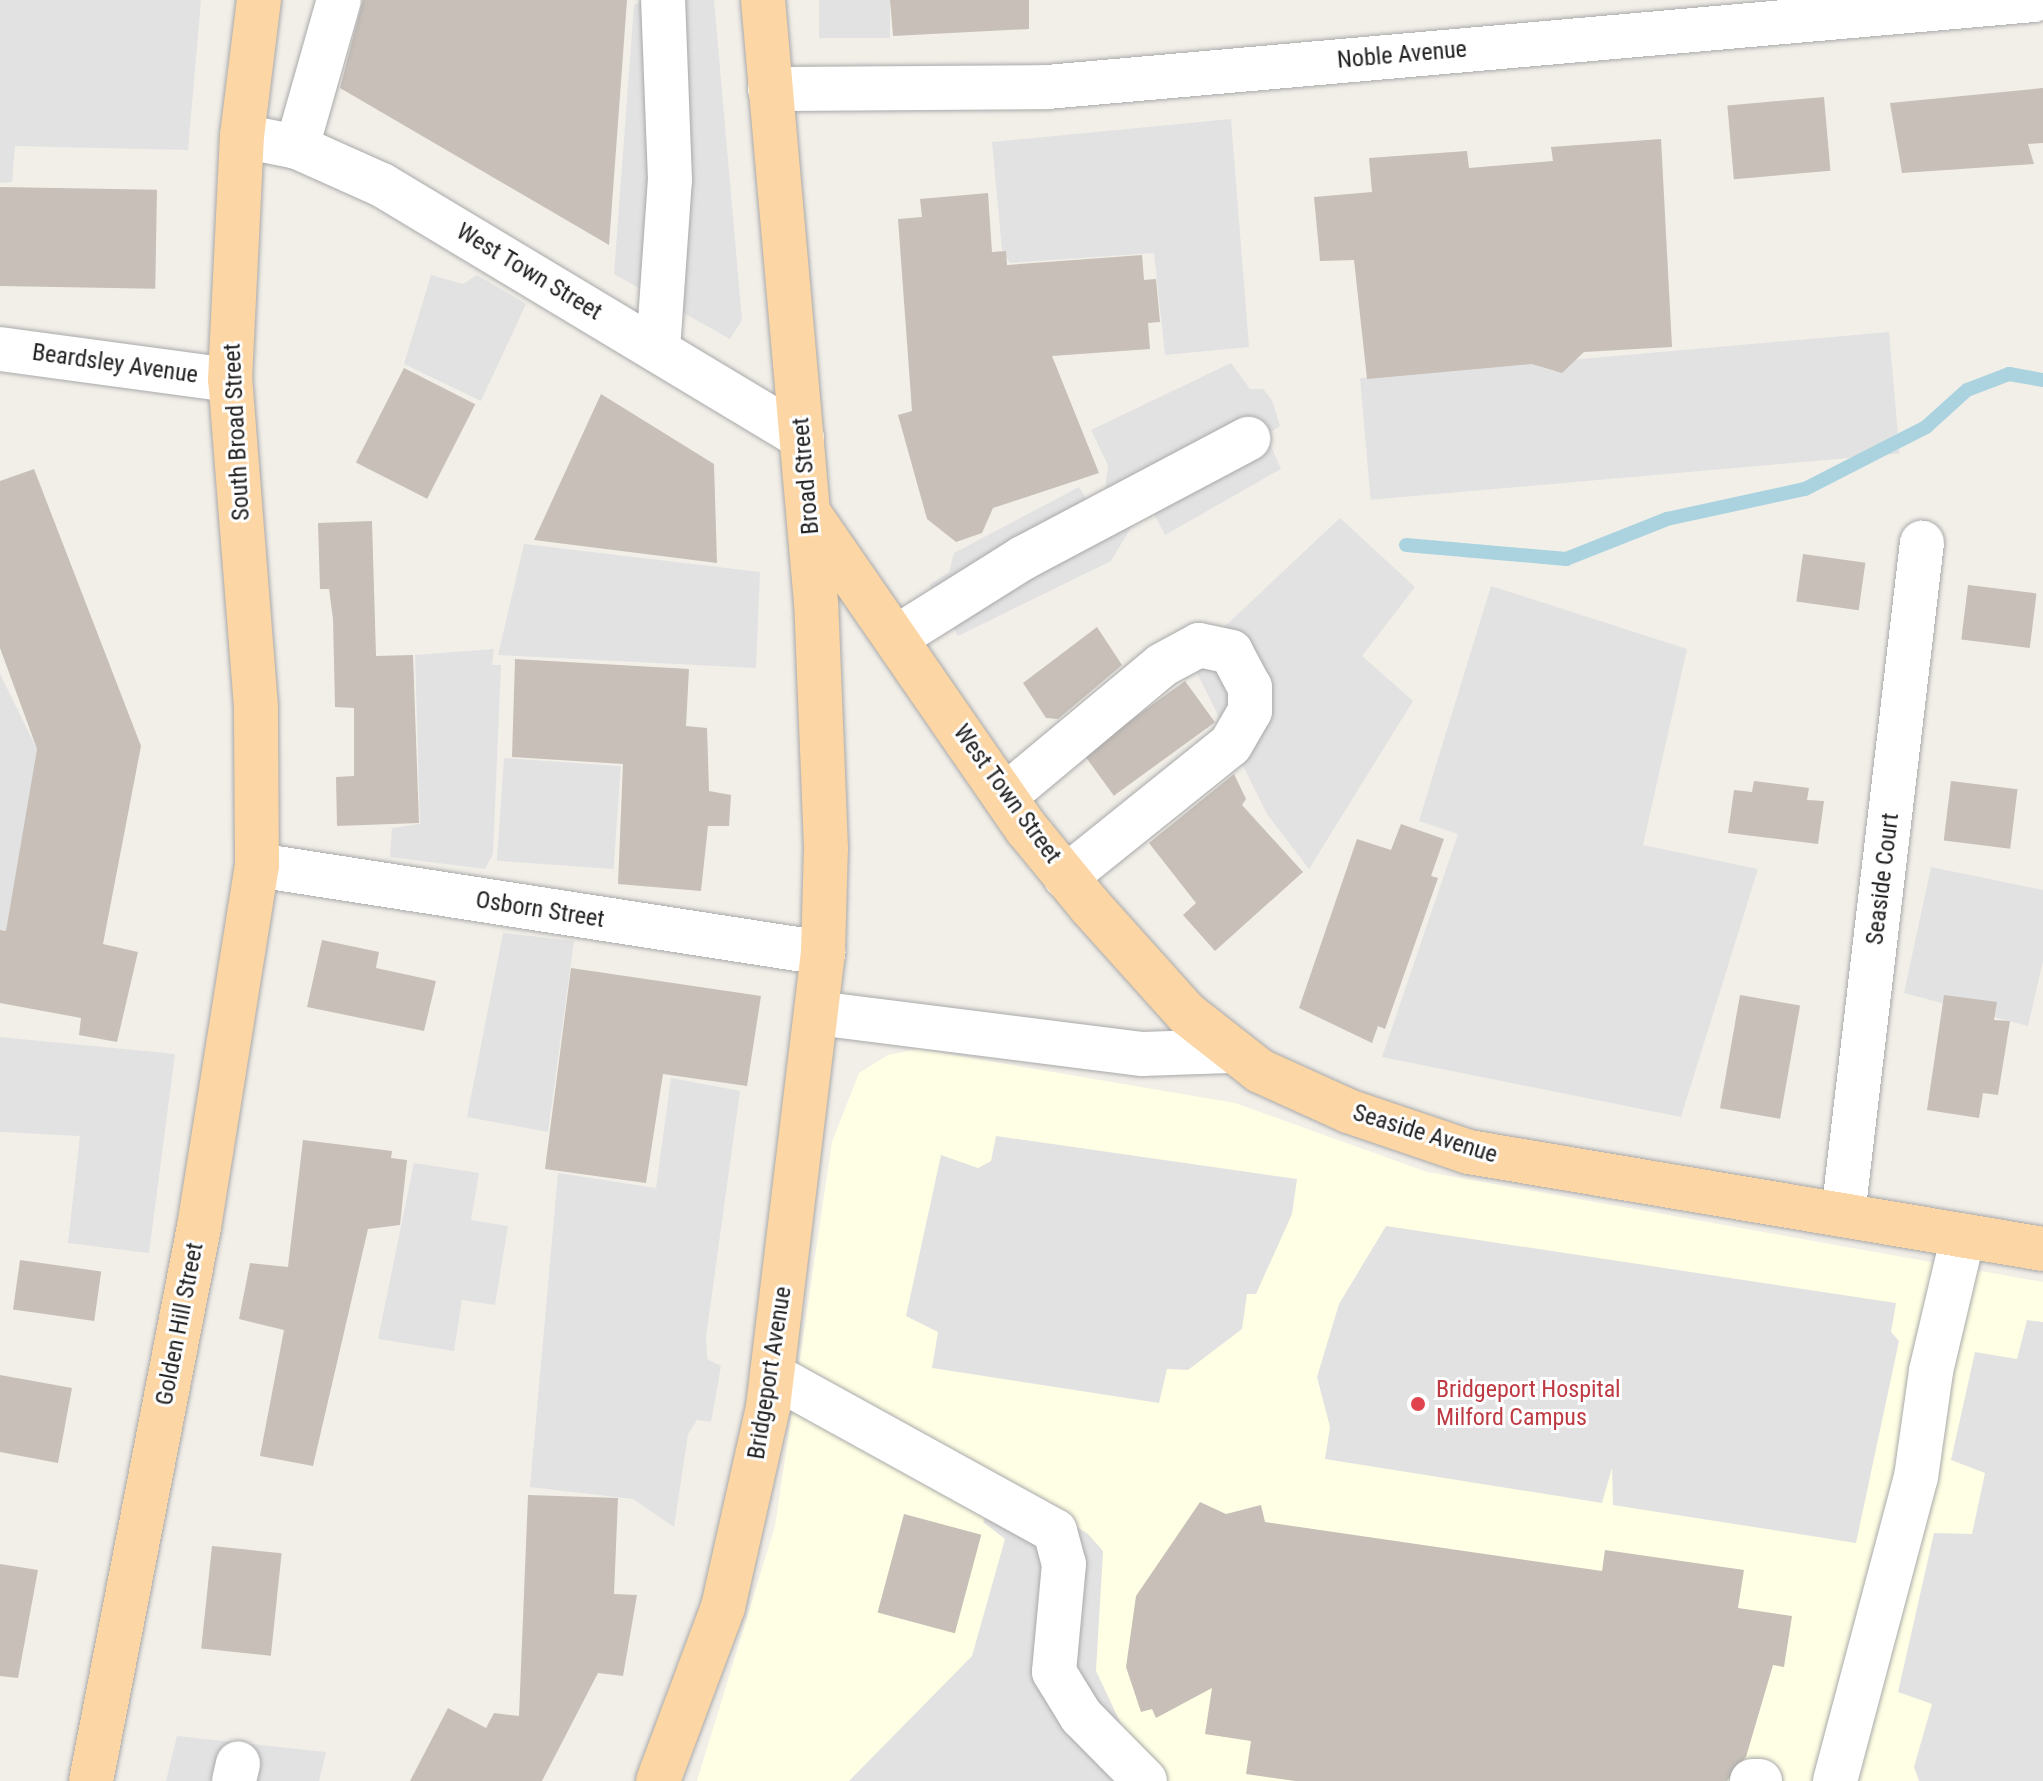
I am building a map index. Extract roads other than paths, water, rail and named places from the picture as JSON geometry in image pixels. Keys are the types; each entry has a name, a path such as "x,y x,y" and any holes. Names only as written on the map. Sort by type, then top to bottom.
{"main road":[{"name":"South Broad Street","path":"257,865 256,707 230,380 242,136 259,0"},
{"name":"Broad Street","path":"763,0 810,515 824,741 823,953"},
{"name":"West Town Street","path":"810,515 1005,796 1066,877 1145,971 1230,1051"},
{"name":"Golden Hill Street","path":"91,1781 199,1227 257,865"},
{"name":"Bridgeport Avenue","path":"658,1781 723,1607 772,1375 823,953"},
{"name":"Seaside Avenue","path":"1230,1051 1348,1111 1469,1152 2043,1249"}],"street":[{"path":"297,147 339,0"},
{"path":"658,350 670,180 663,0"},
{"name":"Noble Avenue","path":"770,89 1047,87 2034,0"},
{"name":"West Town Street","path":"242,136 297,147 382,185 802,437"},
{"name":"Beardsley Avenue","path":"0,349 230,380"},
{"path":"897,637 1023,558 1248,439"},
{"name":"Seaside Court","path":"1843,1215 1922,543"},
{"path":"1005,796 1162,665 1199,645 1231,652 1250,687 1250,711 1230,745 1066,877"},
{"name":"Osborn Street","path":"257,865 823,953"},
{"name":"Seaside Avenue","path":"817,1013 1142,1054 1230,1051"},
{"path":"1835,1781 1916,1477 1931,1371 1963,1236"},
{"path":"772,1375 1055,1531 1064,1564 1054,1672 1081,1716 1145,1781"},
{"path":"1752,1781 1760,1781"}],"waterway":[{"path":"1406,545 1566,559 1667,519 1805,489 1926,427 1967,390 2009,374 2043,380"}],"place":[{"name":"Bridgeport Hospital Milford Campus","path":"1418,1404"}]}
